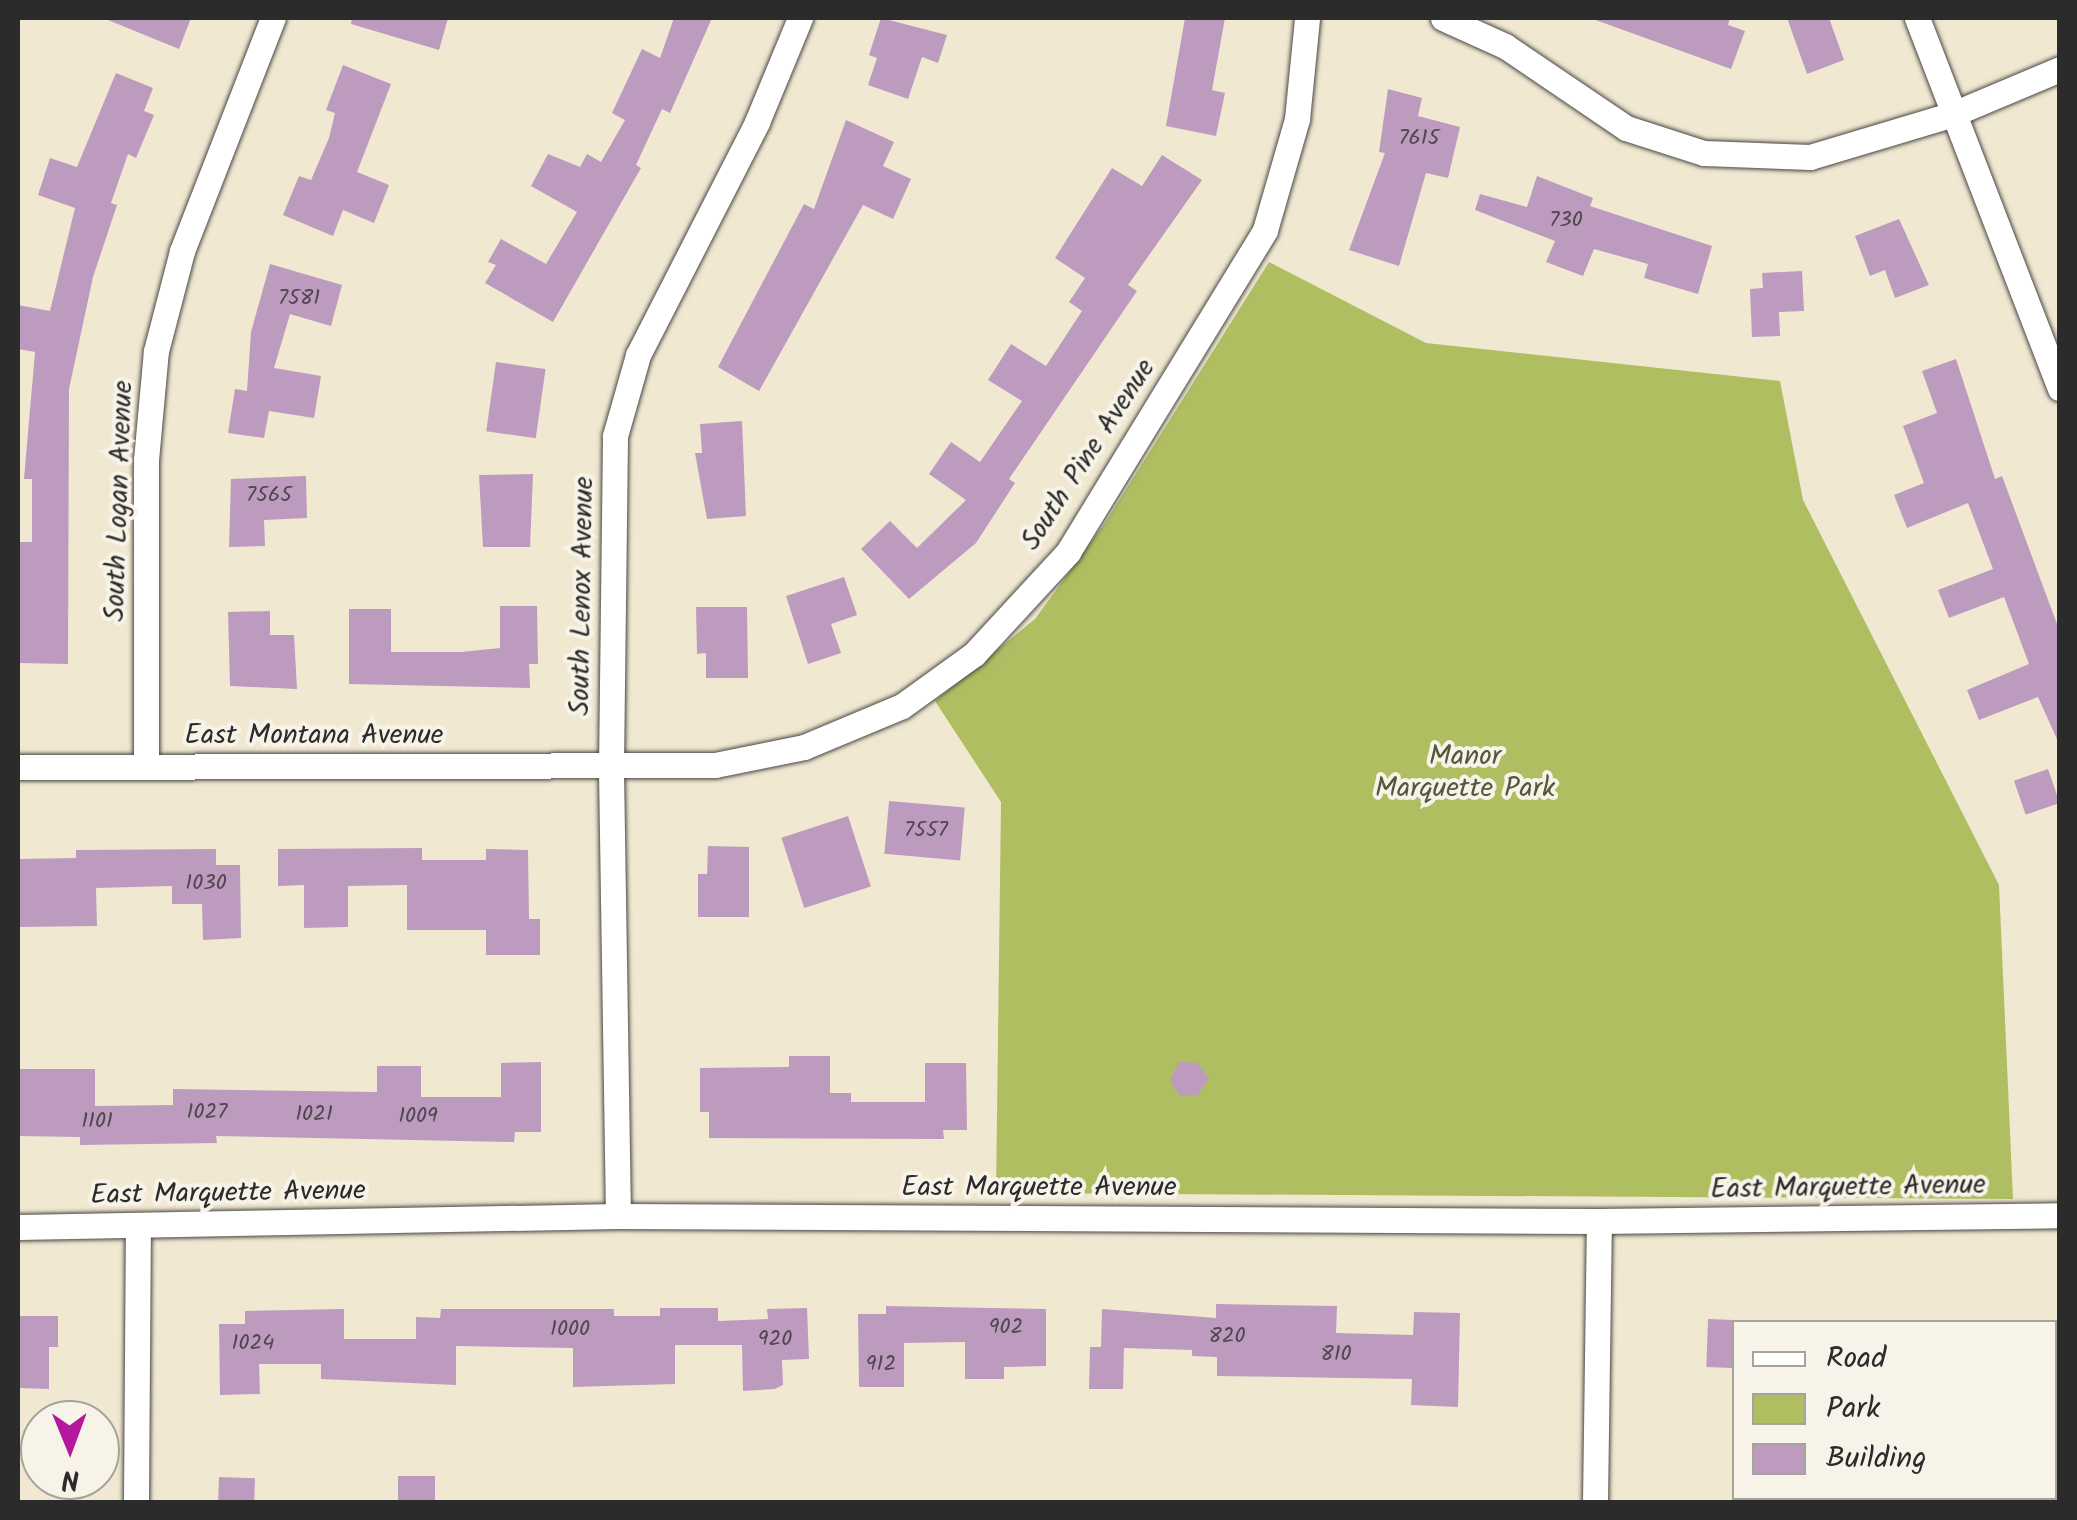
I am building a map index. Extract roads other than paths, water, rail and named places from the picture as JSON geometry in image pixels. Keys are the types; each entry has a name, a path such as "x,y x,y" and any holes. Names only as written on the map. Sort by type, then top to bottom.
{"street":[{"name":"South Logan Avenue","path":"146,766 146,460 156,350 182,251 274,18"},
{"name":"South Lenox Avenue","path":"618,1216 611,766 614,436 638,355 757,122 800,18"},
{"name":"South Pine Avenue","path":"611,766 758,760 854,730 902,706 1018,612 1068,552 1265,230 1296,119 1307,18"},
{"path":"1443,18 1505,46 1626,128 1704,153 1810,157 1954,114 2060,69"},
{"path":"1918,18 2060,388"},
{"name":"East Montana Avenue","path":"18,768 611,766"},
{"name":"East Marquette Avenue","path":"18,1227 618,1216 1598,1220 2060,1215"},
{"path":"1595,1502 1598,1220"},
{"path":"136,1502 138,1226"}],"park label":[{"name":"Manor Marquette Park","path":"1465,773"}]}
